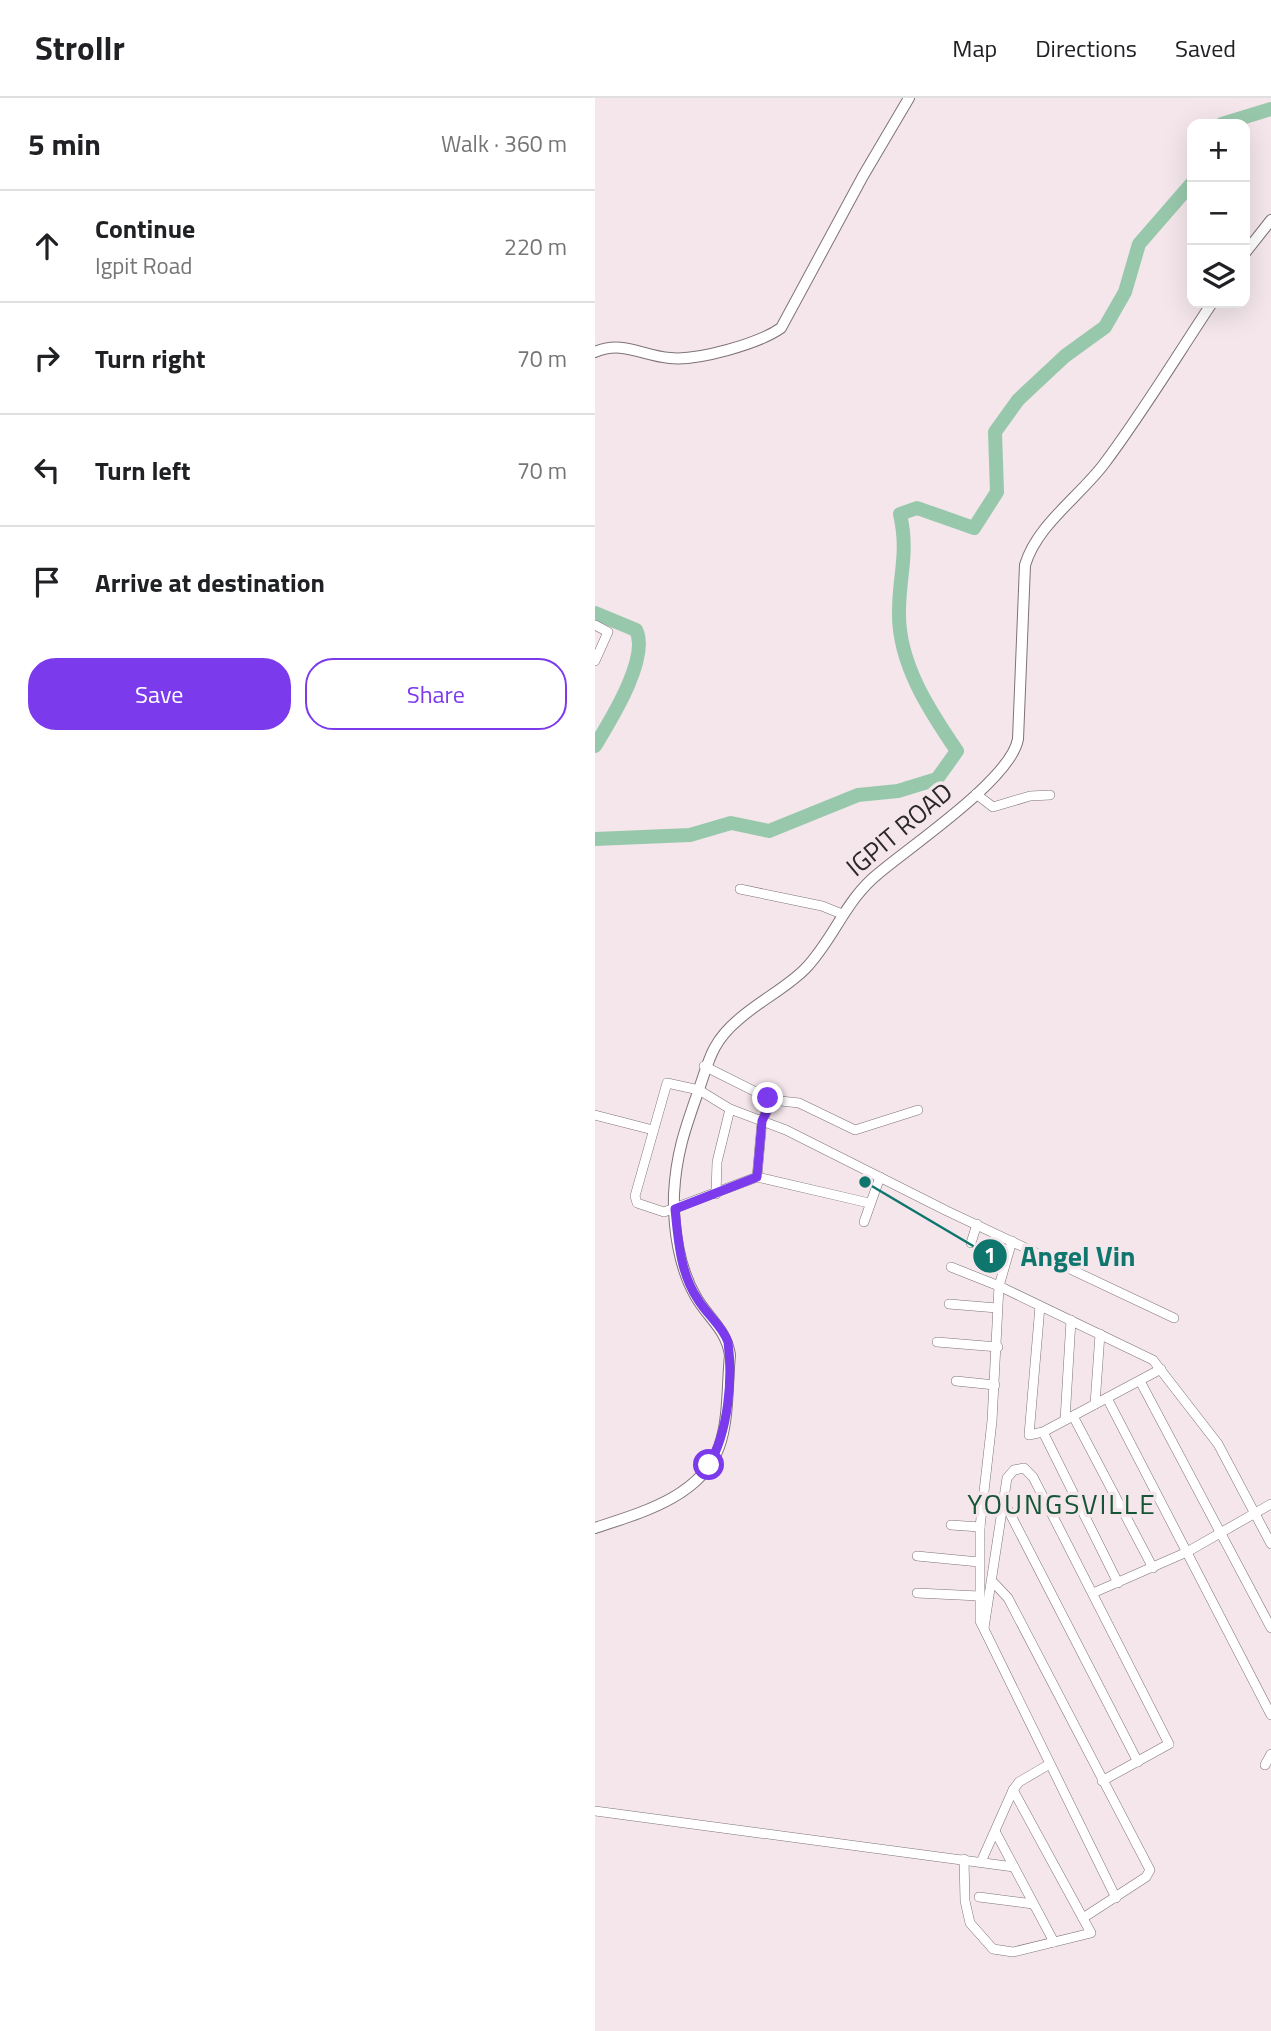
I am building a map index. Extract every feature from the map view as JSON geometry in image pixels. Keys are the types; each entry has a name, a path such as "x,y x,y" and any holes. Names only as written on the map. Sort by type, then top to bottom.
{"street":[{"path":"595,352 614,346 628,347 656,356 682,359 762,338 781,328 863,176 909,98"},
{"path":"1250,246 1271,219"},
{"name":"IGPIT ROAD","path":"595,1528 672,1499 709,1465 720,1446 729,1366 728,1342 725,1333 696,1298 685,1275 675,1209 678,1145 699,1090 710,1051 739,1019 806,968 842,914 868,882 976,793 1004,768 1016,751 1025,565 1032,546 1086,488 1127,433 1209,308"},
{"path":"595,625 608,632 595,661"},
{"path":"976,793 993,807 1030,796 1051,795"},
{"path":"740,889 822,906 842,914"},
{"path":"704,1066 772,1100 799,1103 855,1130 918,1110"},
{"path":"869,1203 757,1177 675,1209 659,1212 644,1207 635,1199 667,1083 699,1090 730,1109 762,1121 1174,1318"},
{"path":"757,1177 762,1121 772,1100"},
{"path":"716,1194 717,1163 730,1109"},
{"path":"595,1115 653,1129"},
{"path":"864,1222 880,1177"},
{"path":"971,1243 977,1224"},
{"path":"1011,1241 999,1286 998,1347 987,1488 980,1527 979,1596 983,1633 1116,1898"},
{"path":"951,1268 999,1286 1153,1360 1218,1444 1271,1544"},
{"path":"949,1304 997,1308"},
{"path":"1040,1306 1028,1434 1043,1432 1161,1369"},
{"path":"1071,1320 1069,1418 1153,1568"},
{"path":"1095,1404 1100,1334"},
{"path":"937,1342 998,1347"},
{"path":"956,1381 995,1385"},
{"path":"1140,1381 1271,1628"},
{"path":"1107,1398 1271,1715"},
{"path":"1043,1432 1118,1583"},
{"path":"983,1633 1003,1500 1010,1473 1019,1467 1028,1470 1169,1744 1103,1781"},
{"path":"1003,1500 1138,1762"},
{"path":"1093,1593 1187,1552 1271,1504"},
{"path":"951,1525 980,1527"},
{"path":"916,1556 979,1562"},
{"path":"992,1580 1009,1598 1150,1870 1146,1877 1083,1918"},
{"path":"917,1593 979,1596"},
{"path":"1265,1765 1271,1754"},
{"path":"981,1861 996,1833 1013,1790 1019,1783 1048,1765"},
{"path":"964,1859 964,1888 970,1923 993,1949 1013,1952 1089,1936 1090,1930 1013,1790"},
{"path":"595,1811 1014,1867"},
{"path":"996,1833 1054,1942"},
{"path":"979,1896 1033,1904"}],"waterway":[{"path":"1238,119 1271,109"},
{"path":"595,839 690,835 731,823 769,831 858,795 898,791 937,779 957,751 917,685 904,649 899,612 904,553 900,514 917,508 974,528 997,492 995,432 1018,400 1065,356 1105,327 1125,292 1139,244 1187,189"},
{"path":"595,613 636,630 639,642 638,656 626,689 595,746"}],"place":[{"name":"Angel Vin","path":"865,1182"}],"district":[{"name":"YOUNGSVILLE","path":"1062,1503"}],"route":[{"path":"709,1465 720,1446 730,1355 725,1333 696,1298 685,1275 675,1209 757,1177 762,1121 772,1100 768,1098"}]}
